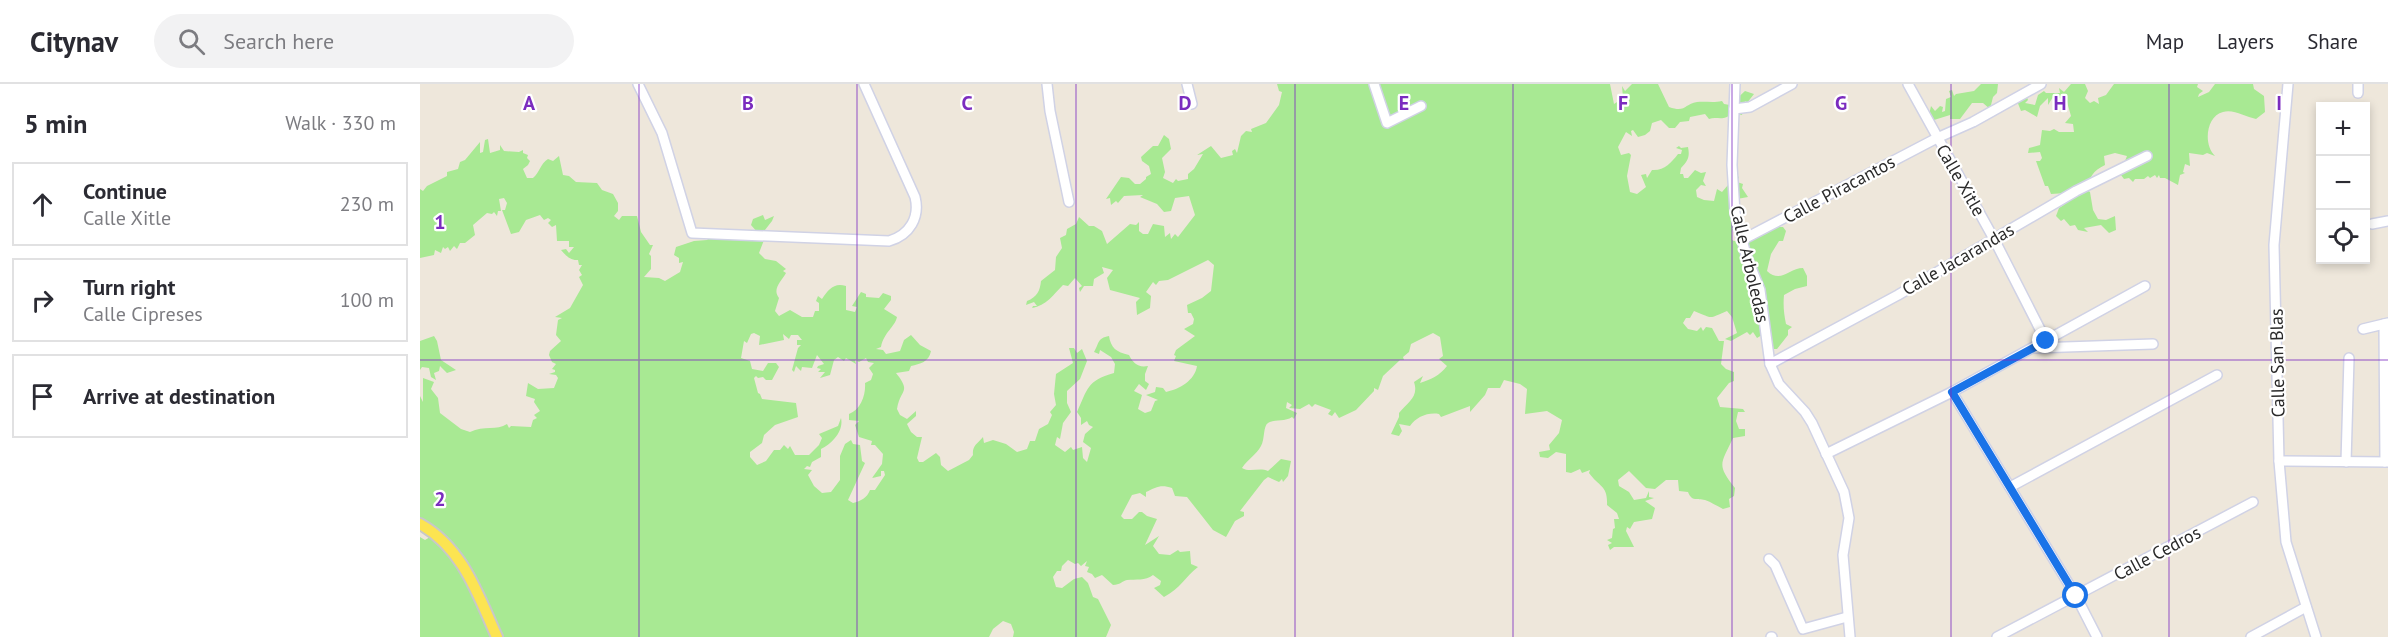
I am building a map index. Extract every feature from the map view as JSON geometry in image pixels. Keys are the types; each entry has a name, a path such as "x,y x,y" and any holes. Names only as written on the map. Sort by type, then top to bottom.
{"main road":[{"path":"420,524 432,531 452,549 469,574 497,637"}],"street":[{"path":"639,84 662,133 692,233 889,241 906,232 915,218 918,207 864,84"},
{"path":"1047,84 1050,111 1069,202"},
{"path":"1187,84 1192,104"},
{"path":"1374,84 1388,123 1421,106"},
{"name":"Calle Arboledas","path":"1735,84 1732,165 1735,213 1760,290 1770,364 1779,384 1805,412 1845,492 1849,518 1843,555 1850,637"},
{"path":"1734,109 1750,107 1792,84"},
{"name":"Calle Xitle","path":"1908,84 1994,239 2046,341"},
{"name":"Calle Piracantos","path":"1742,240 1937,138 1973,122 2041,84"},
{"name":"Calle San Blas","path":"2288,84 2274,245 2279,461 2286,542 2316,637"},
{"name":"Calle Jacarandas","path":"1770,364 1898,295 2076,191 2147,156"},
{"path":"2372,224 2388,221"},
{"path":"1826,454 1952,392 2145,286"},
{"path":"2279,461 2387,462 2386,324 2363,329"},
{"path":"2031,348 2153,344"},
{"path":"2346,462 2349,357"},
{"path":"2010,487 2217,375"},
{"path":"1952,392 2076,596 2097,637"},
{"name":"Calle Cedros","path":"1997,637 2253,502"},
{"path":"1769,559 1775,565 1803,629 1847,617"},
{"path":"2251,637 2307,607"}],"green space":[{"path":"1277,84 1610,84 1614,104 1623,98 1622,86 1625,91 1632,84 1658,84 1669,107 1679,109 1700,102 1722,101 1730,105 1745,91 1754,94 1747,103 1745,101 1742,115 1731,113 1724,118 1709,119 1705,114 1690,117 1689,121 1680,122 1675,128 1669,128 1661,120 1652,123 1650,131 1645,135 1638,137 1633,130 1631,131 1632,136 1626,132 1618,147 1621,155 1629,153 1631,155 1627,176 1630,192 1637,194 1646,187 1641,175 1646,174 1647,178 1652,170 1667,166 1678,154 1681,154 1682,150 1676,148 1679,146 1688,147 1689,150 1688,159 1681,168 1680,174 1683,174 1684,178 1688,178 1695,170 1701,173 1706,172 1703,181 1706,186 1701,185 1696,190 1697,197 1714,201 1717,189 1722,192 1734,178 1728,182 1730,175 1735,174 1739,177 1737,182 1743,184 1742,188 1748,197 1737,199 1729,210 1737,231 1732,230 1732,240 1750,238 1765,233 1773,227 1783,227 1786,231 1783,241 1779,241 1771,254 1767,271 1772,275 1781,276 1803,268 1807,276 1807,286 1784,295 1786,324 1792,327 1777,349 1766,349 1761,342 1762,335 1757,338 1753,332 1750,335 1747,332 1731,341 1725,339 1737,333 1732,317 1727,311 1711,317 1694,311 1683,323 1688,329 1697,331 1701,327 1703,331 1706,327 1712,328 1719,341 1724,341 1721,364 1734,372 1734,381 1729,383 1717,398 1720,407 1743,409 1745,412 1738,412 1736,421 1739,429 1745,429 1745,436 1733,438 1722,464 1725,474 1735,488 1734,496 1729,499 1730,507 1723,509 1705,500 1693,498 1688,492 1679,491 1678,480 1666,480 1655,489 1646,488 1629,471 1618,480 1619,486 1629,492 1634,500 1646,498 1649,491 1649,497 1654,498 1645,501 1655,508 1652,519 1634,522 1630,529 1627,527 1626,531 1634,547 1614,547 1610,550 1608,545 1612,543 1607,540 1612,538 1615,528 1614,519 1619,519 1617,513 1607,505 1606,494 1589,473 1590,470 1582,473 1580,469 1571,473 1566,472 1566,454 1556,452 1548,458 1540,457 1539,452 1550,450 1549,445 1559,433 1562,420 1547,411 1525,414 1527,389 1520,384 1504,380 1500,388 1488,388 1470,412 1470,406 1441,417 1439,414 1427,415 1419,418 1410,426 1399,424 1402,431 1399,436 1391,434 1399,413 1414,396 1414,382 1423,376 1420,383 1432,378 1447,366 1439,359 1443,356 1440,337 1433,333 1411,344 1409,352 1403,357 1404,360 1400,360 1383,376 1378,390 1374,388 1374,391 1356,410 1339,418 1335,412 1332,416 1328,414 1331,410 1315,404 1312,407 1309,404 1300,409 1289,408 1292,405 1287,402 1286,408 1297,413 1294,419 1292,417 1268,423 1261,446 1242,468 1268,471 1281,459 1291,461 1288,476 1283,482 1282,479 1279,482 1268,477 1264,480 1240,511 1244,512 1244,516 1235,521 1226,537 1213,530 1187,497 1175,496 1172,488 1156,487 1146,492 1146,497 1140,493 1132,495 1121,516 1124,519 1132,519 1142,512 1157,519 1145,545 1159,536 1153,546 1159,554 1170,555 1178,550 1180,552 1190,551 1191,564 1198,567 1175,590 1164,597 1154,588 1160,585 1161,581 1153,575 1113,585 1102,575 1095,578 1087,572 1089,567 1085,566 1087,561 1081,566 1068,560 1062,566 1061,571 1057,571 1053,577 1056,587 1062,588 1074,579 1082,577 1088,583 1093,597 1098,599 1111,625 1106,637 1013,637 1011,624 1003,621 993,629 989,637 420,637 420,537 425,540 430,537 420,517 420,396 423,402 423,378 434,382 431,389 438,398 440,413 461,429 470,432 507,424 509,428 511,426 531,427 533,420 537,418 534,415 540,411 534,402 535,399 526,396 528,383 538,389 554,388 558,378 556,375 549,374 555,372 552,369 556,364 552,362 549,355 550,351 561,341 556,335 558,320 562,318 555,317 570,308 583,285 579,277 582,275 579,270 582,265 579,265 578,260 566,256 561,250 566,249 569,253 574,247 569,247 569,241 557,241 556,225 552,227 548,223 551,220 548,218 544,220 540,215 526,220 519,232 511,234 502,210 505,210 507,203 504,198 499,199 501,211 498,211 497,216 494,212 487,213 473,225 475,235 465,243 460,243 457,249 454,246 450,251 448,247 445,249 443,247 441,253 435,250 434,255 420,258 420,189 423,191 427,186 447,176 447,172 458,169 460,162 465,160 480,142 480,153 483,152 485,140 488,139 490,153 500,150 500,145 504,151 523,150 530,161 523,169 527,178 533,178 548,159 553,161 559,156 563,175 569,176 576,182 597,183 602,190 613,194 618,203 618,211 614,216 619,220 622,216 637,216 641,232 650,245 653,245 649,254 651,269 644,277 659,278 665,281 680,272 683,262 679,263 679,258 674,255 676,247 694,241 707,240 711,236 758,233 751,225 753,219 763,215 765,220 774,216 761,235 764,240 759,253 765,259 776,261 786,269 783,271 786,273 776,292 779,298 775,311 779,316 790,310 802,317 813,317 815,311 819,311 819,303 816,301 818,296 822,299 829,290 838,285 846,286 846,310 855,312 857,307 852,306 861,292 866,294 866,297 879,298 883,293 891,296 891,300 884,309 897,317 884,337 881,347 876,349 883,350 886,354 900,351 904,340 911,335 920,345 931,351 924,362 911,366 909,371 896,373 904,388 897,409 900,415 907,419 916,411 916,416 907,424 911,432 917,437 922,437 917,458 919,462 923,462 936,453 940,457 941,465 948,471 969,460 973,455 974,447 983,437 984,443 993,440 1006,444 1017,452 1027,449 1030,441 1035,441 1039,429 1048,424 1052,415 1050,412 1056,405 1054,394 1056,374 1073,363 1069,348 1074,348 1077,353 1082,349 1087,361 1080,379 1067,391 1067,403 1071,412 1063,423 1060,439 1057,437 1055,445 1065,452 1071,447 1073,450 1082,447 1083,458 1087,462 1091,448 1083,442 1085,434 1093,427 1087,421 1081,425 1081,418 1077,412 1089,387 1098,379 1114,373 1115,364 1111,357 1100,350 1099,354 1094,352 1102,338 1109,336 1115,349 1129,355 1139,366 1148,366 1145,381 1149,384 1146,390 1139,384 1134,391 1142,395 1138,409 1145,413 1151,411 1155,401 1158,400 1146,395 1155,392 1156,387 1163,388 1166,392 1190,380 1197,366 1174,361 1176,356 1174,355 1176,350 1195,336 1184,329 1193,324 1194,319 1191,313 1188,313 1187,305 1211,291 1214,265 1208,260 1168,280 1159,281 1156,285 1153,282 1146,292 1151,296 1150,308 1137,315 1136,302 1140,298 1110,290 1107,278 1113,270 1102,267 1104,273 1094,279 1093,286 1084,286 1080,292 1079,288 1082,286 1075,278 1068,286 1063,285 1041,305 1032,308 1037,306 1034,302 1026,305 1027,301 1037,293 1041,281 1055,270 1056,257 1062,248 1060,238 1066,235 1067,229 1076,224 1079,217 1089,226 1102,231 1107,244 1130,224 1136,225 1139,222 1139,231 1143,234 1148,234 1153,224 1164,226 1165,237 1170,233 1171,239 1175,234 1178,237 1195,215 1189,196 1175,198 1171,211 1164,212 1157,204 1140,197 1143,195 1124,196 1118,203 1116,201 1111,205 1110,198 1106,199 1121,177 1129,178 1135,184 1140,184 1151,174 1149,166 1142,161 1141,157 1153,146 1158,146 1164,135 1169,139 1171,149 1162,158 1165,172 1163,178 1173,183 1176,179 1178,181 1188,179 1188,174 1203,154 1197,155 1211,146 1221,158 1233,155 1232,151 1235,149 1237,153 1241,136 1246,131 1252,132 1251,129 1266,123 1279,105 1282,92 1279,91","holes":["754,333 760,336 759,345 784,340 783,334 789,339 791,335 798,335 802,340 797,340 797,345 801,345 798,348 792,370 794,372 796,366 801,371 802,367 812,368 817,355 824,364 817,368 821,369 818,372 825,372 820,378 830,375 834,360 838,357 844,361 846,358 856,364 855,360 859,362 866,358 868,362 874,363 869,368 873,374 871,380 865,383 862,401 857,409 849,414 849,420 859,421 855,425 859,437 872,441 871,445 875,445 883,454 882,464 872,478 881,476 881,471 884,471 885,475 875,490 870,490 863,499 853,503 848,500 865,463 862,461 860,445 853,444 851,440 845,444 840,456 840,480 831,492 822,493 814,486 808,475 812,470 804,469 807,466 810,467 812,462 821,457 821,449 836,437 841,428 841,418 838,426 819,434 822,438 819,445 809,455 795,455 790,446 788,449 784,445 780,450 774,450 766,461 757,465 750,457 750,452 762,443 764,435 775,425 798,417 796,403 762,399 758,393 754,378 756,376 772,380 779,367 776,363 768,363 763,371 752,369 750,361 741,358 744,341 747,343 751,334"]},
{"path":"1981,84 1998,84 1990,109 1983,103 1972,103 1960,119 1950,119 1950,115 1934,120 1929,115 1931,106 1935,111 1940,106 1943,107 1942,112 1945,111 1946,99 1951,97 1949,91 1952,90 1954,96 1974,91"},
{"path":"2071,84 2085,84 2088,91 2085,98 2090,103 2094,101 2099,104 2098,98 2106,95 2114,84 2198,84 2197,87 2203,91 2198,97 2209,92 2215,84 2253,84 2254,89 2264,96 2265,112 2256,119 2231,112 2217,115 2208,131 2209,145 2215,156 2207,153 2203,155 2189,153 2190,166 2185,164 2183,172 2185,173 2180,175 2178,185 2165,178 2160,178 2159,175 2157,178 2155,175 2150,178 2148,176 2144,179 2135,179 2133,182 2129,178 2124,179 2121,175 2128,167 2125,161 2127,156 2115,153 2104,156 2105,165 2092,175 2087,190 2090,192 2093,210 2098,219 2106,220 2115,216 2116,230 2109,233 2101,225 2084,228 2088,232 2078,230 2075,225 2070,226 2064,219 2061,221 2056,216 2059,208 2066,202 2066,193 2051,194 2048,186 2045,186 2036,161 2042,158 2040,152 2028,153 2029,148 2040,145 2042,130 2074,132 2073,124 2065,123 2071,116 2067,102 2053,97 2048,105 2048,98 2040,106 2037,117 2025,110 2021,111 2017,101 2018,90 2025,92 2028,100 2025,103 2035,105 2038,95 2044,91 2060,93 2059,88 2064,92"},
{"path":"434,336 441,360 456,370 447,373 440,366 439,371 434,373 436,380 431,377 429,368 422,367 420,370 420,341"}],"route":[{"path":"2046,341 1952,392 2076,596"}]}
